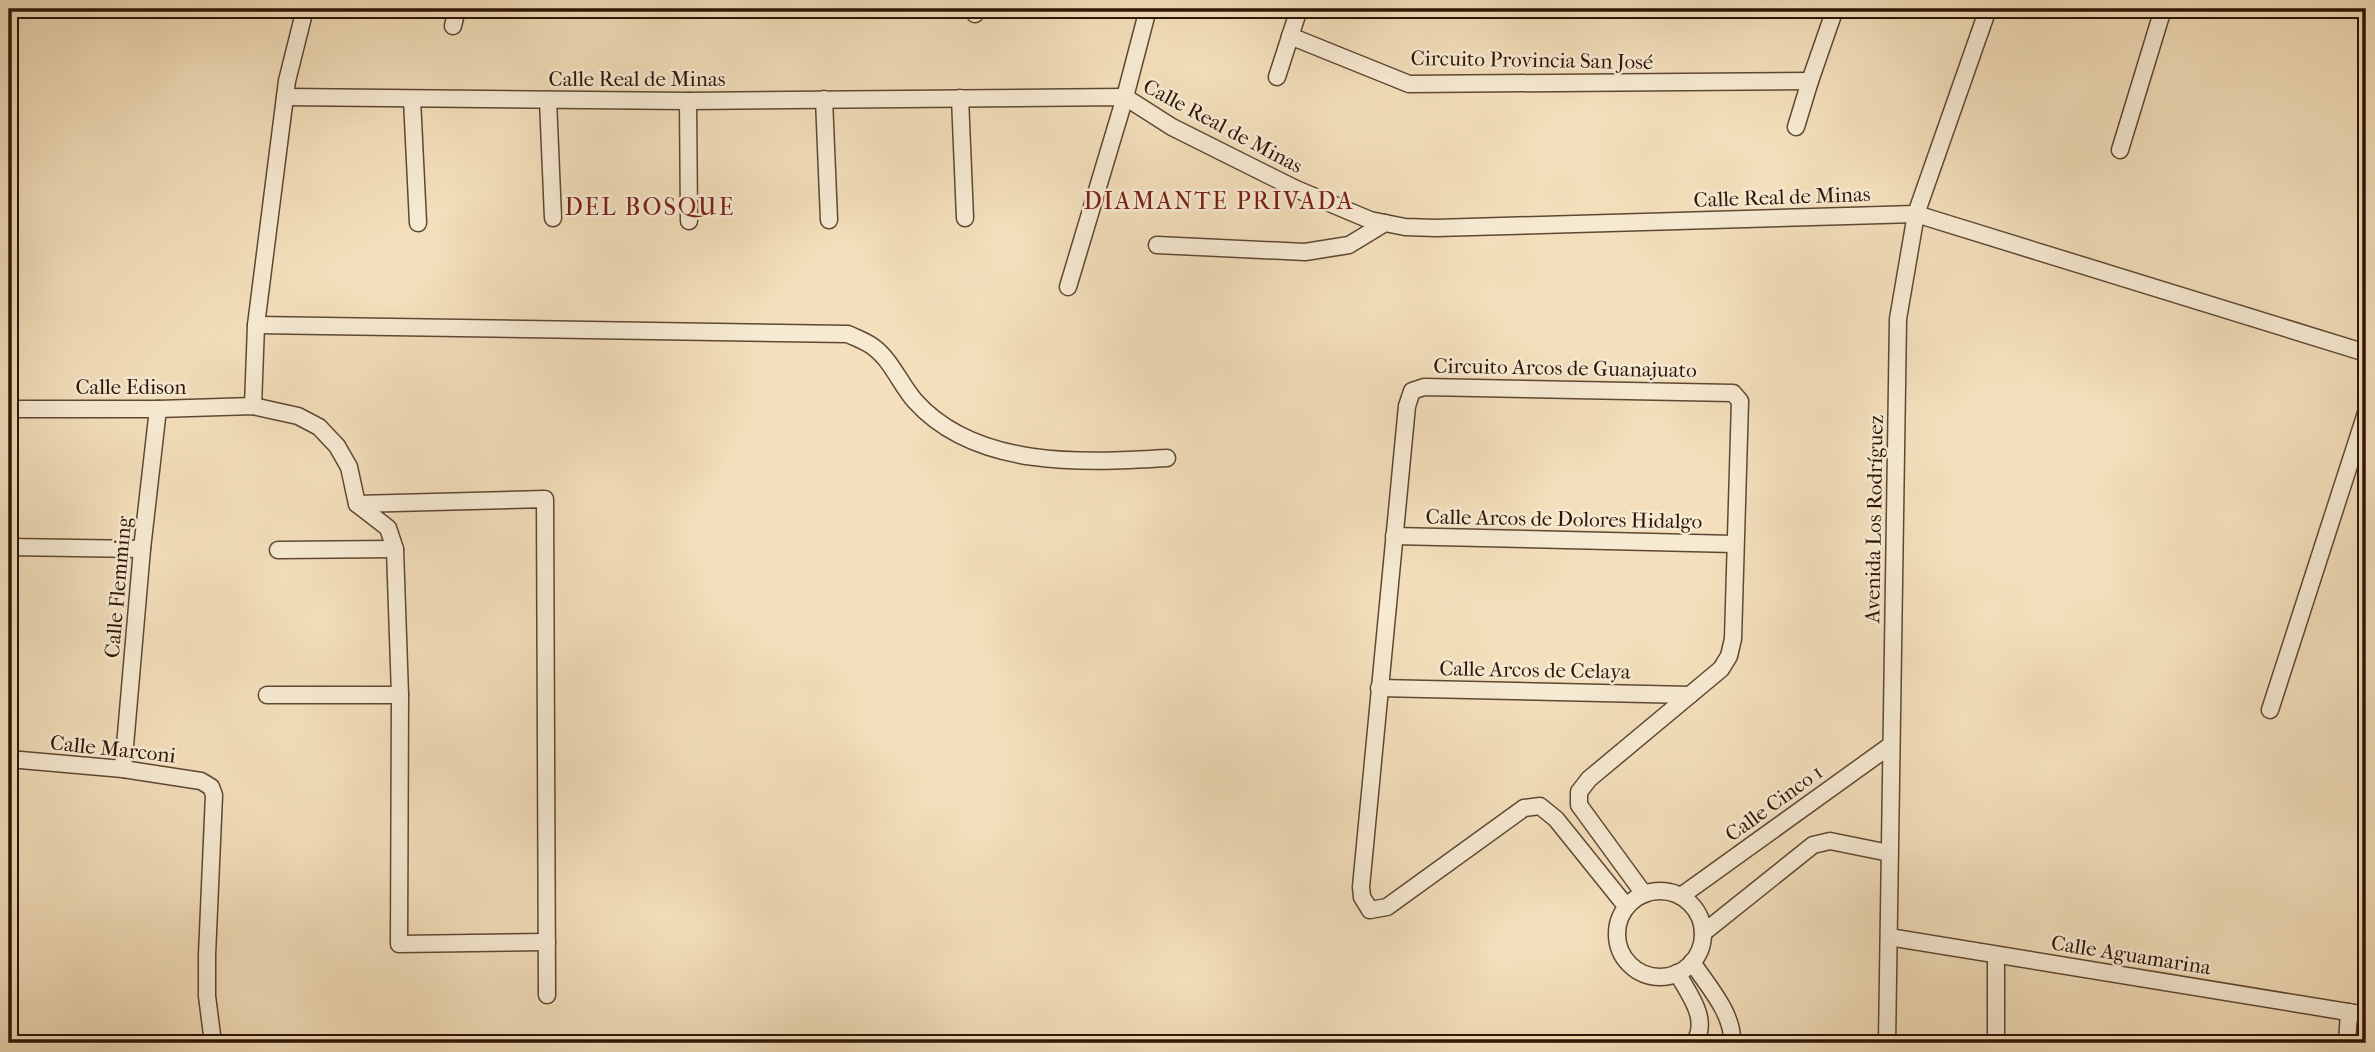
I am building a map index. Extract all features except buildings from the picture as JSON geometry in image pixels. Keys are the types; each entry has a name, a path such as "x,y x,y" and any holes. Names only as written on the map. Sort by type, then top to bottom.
{"street":[{"path":"253,406 256,325 285,97 305,9"},
{"path":"453,26 457,9"},
{"path":"1068,287 1125,97 1148,9"},
{"path":"1277,77 1298,9"},
{"path":"1796,127 1835,9"},
{"name":"Avenida Los Rodríguez","path":"1887,1043 1898,319 1916,214 1988,9"},
{"path":"2120,150 2164,9"},
{"name":"Circuito Provincia San José","path":"1290,36 1409,83 1810,81"},
{"name":"Calle Real de Minas","path":"285,97 688,101 1125,97 1172,127 1296,189 1370,220 1405,227 1436,228 1916,214 2366,353"},
{"path":"960,98 965,218"},
{"path":"412,99 418,223"},
{"path":"824,99 829,220"},
{"path":"548,100 553,218"},
{"path":"688,101 689,221"},
{"path":"1157,245 1305,252 1349,245 1385,223"},
{"path":"256,325 848,334 873,346 915,401 944,426 990,448 1055,460 1100,462 1167,458"},
{"name":"Circuito Arcos de Guanajuato","path":"1626,906 1556,819 1540,806 1524,808 1387,907 1370,910 1362,897 1394,536 1407,406 1412,391 1424,387 1719,392 1733,393 1740,401 1732,639 1729,656 1721,669 1589,779 1579,792 1578,805 1644,894"},
{"name":"Calle Edison","path":"9,409 253,406 298,416 319,427 337,446 349,467 357,504"},
{"name":"Calle Flemming","path":"123,769 142,549 158,409"},
{"path":"2270,710 2366,413"},
{"path":"357,504 545,499 547,995"},
{"path":"357,504 388,528 395,549 400,695 398,944 547,942"},
{"name":"Calle Arcos de Dolores Hidalgo","path":"1394,536 1734,544"},
{"path":"9,547 142,549"},
{"path":"278,550 395,549"},
{"name":"Calle Arcos de Celaya","path":"1379,688 1690,695"},
{"path":"267,695 400,695"},
{"name":"Calle Cinco 1","path":"1681,896 1891,745"},
{"name":"Calle Marconi","path":"9,759 123,769 201,780 211,787 214,794 207,982 213,1043"},
{"path":"1703,933 1814,845 1830,841 1889,853"},
{"path":"1657,891 1681,896 1693,906 1700,918 1703,933 1700,948 1692,962 1677,973 1661,977 1644,974 1630,965 1621,953 1617,937 1619,921 1626,906 1644,894 1657,891"},
{"name":"Calle Aguamarina","path":"1889,937 2366,1015"},
{"path":"1996,955 1996,1043"},
{"path":"1692,962 1725,1013 1732,1043"},
{"path":"1677,973 1699,1011 1700,1034 1694,1043"},
{"path":"2347,1043 2349,1012"}],"district":[{"name":"DIAMANTE PRIVADA","path":"1219,201"},
{"name":"DEL BOSQUE","path":"650,207"}]}
